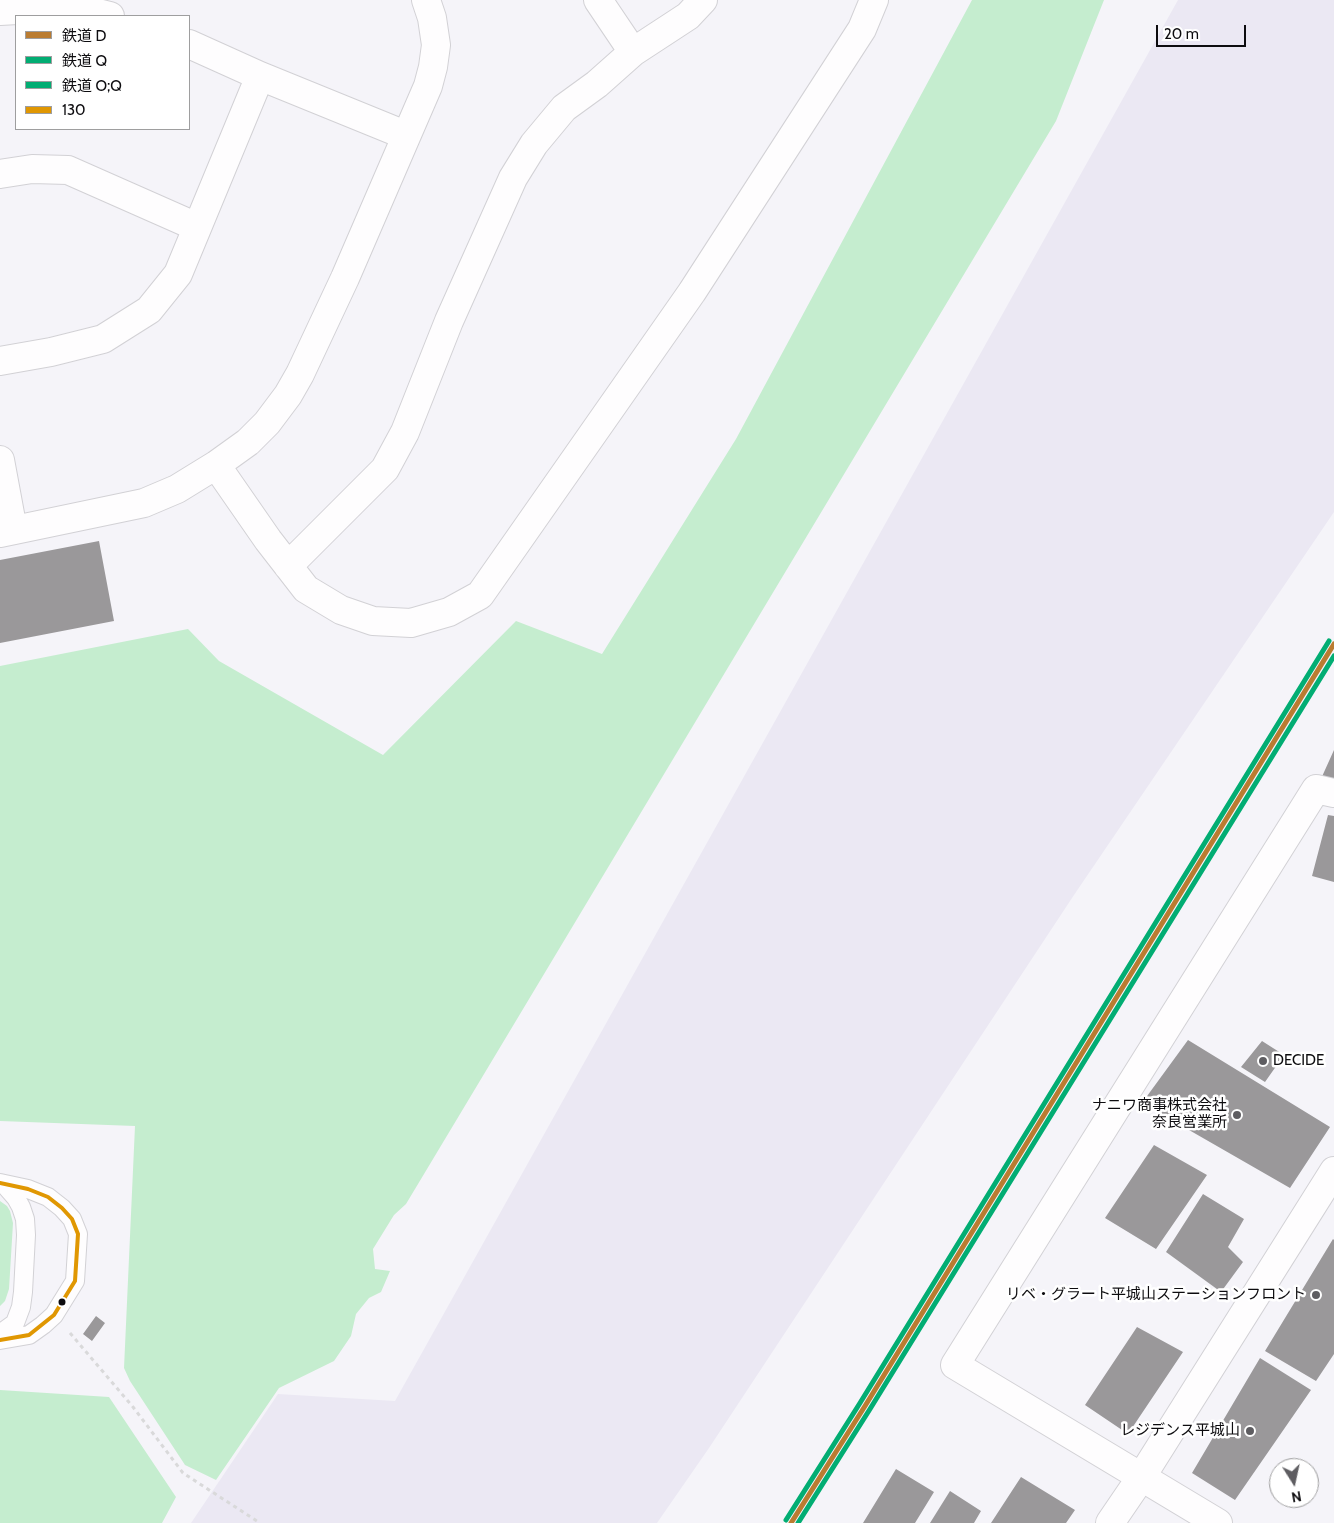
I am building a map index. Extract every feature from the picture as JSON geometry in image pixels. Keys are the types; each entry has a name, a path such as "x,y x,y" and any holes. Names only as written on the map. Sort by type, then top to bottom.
{"street":[{"path":"0,460 7,531 144,504 177,490 216,465 248,442 267,423 288,395 300,374 345,278 405,135 428,86 436,45 432,18 426,0"},
{"path":"598,0 633,52"},
{"path":"288,566 385,469 406,432 449,321 513,178 534,144 564,108 597,84 633,52 688,16 703,0"},
{"path":"216,465 306,589 342,610 373,621 411,623 449,612 480,595 692,292 862,29 874,0"},
{"path":"0,11 72,7 106,15"},
{"path":"190,44 260,76 405,135"},
{"path":"0,361 51,352 103,339 149,310 178,274 260,76"},
{"path":"0,174 32,168 68,170 196,227"},
{"path":"1218,1523 955,1365 1316,789 1334,793"},
{"path":"1110,1523 1142,1476 1334,1171"}],"lane":[{"path":"0,1340 28,1335 54,1315 75,1281 78,1234 72,1219 48,1197 2,1184"},
{"path":"0,1334 15,1323 21,1307 26,1235 25,1219 21,1208 16,1198 2,1184"}],"path":[{"path":"54,1315 133,1407 183,1473 260,1523"}],"shaded area":[{"path":"1178,0 1334,0 1334,512 1074,895 709,1448 657,1523 191,1523 278,1394 395,1401"}],"green space":[{"path":"972,0 1104,0 1056,121 406,1204 394,1215 373,1249 375,1269 390,1271 381,1292 369,1298 356,1314 351,1336 334,1361 279,1388 216,1480 185,1465 130,1381 124,1368 135,1126 0,1121 0,666 188,629 219,661 383,755 516,621 602,654 736,439"},
{"path":"0,1201 10,1211 13,1223 9,1289 5,1301 0,1306"},
{"path":"0,1390 109,1397 176,1497 162,1523 0,1523"}],"building":[{"path":"99,541 114,621 0,643 0,560"},
{"path":"1334,750 1334,786 1320,781"},
{"path":"1328,815 1334,816 1334,882 1312,876"},
{"name":"ナニワ商事株式会社 奈良営業所","path":"1188,1040 1330,1127 1290,1188 1142,1103"},
{"name":"DECIDE","path":"1262,1041 1284,1055 1265,1082 1241,1067"},
{"path":"1154,1145 1207,1175 1156,1249 1105,1218"},
{"path":"1203,1194 1244,1219 1228,1247 1243,1262 1221,1292 1166,1252"},
{"name":"リベ・グラート平城山ステーションフロント","path":"1333,1239 1334,1354 1316,1381 1265,1351"},
{"path":"96,1316 105,1323 92,1341 83,1334"},
{"path":"1137,1327 1183,1352 1128,1434 1085,1405"},
{"name":"レジデンス平城山","path":"1260,1358 1311,1390 1235,1500 1192,1473"},
{"path":"896,1469 934,1492 915,1523 863,1523"},
{"path":"1021,1477 1075,1510 1066,1523 991,1523"},
{"path":"950,1491 981,1511 974,1523 930,1523"}],"rail line":[{"name":"O;Q","path":"786,1520 1329,641"},
{"name":"D","path":"791,1523 1334,644"},
{"name":"Q","path":"798,1523 1334,656"}],"transit line":[{"name":"130","path":"0,1183 28,1189 48,1197 72,1219 78,1234 75,1281 54,1315 29,1335 0,1340"}],"place":[{"name":"DECIDE","path":"1263,1061"},
{"name":"ナニワ商事株式会社 奈良営業所","path":"1237,1115"},
{"name":"リベ・グラート平城山ステーションフロント","path":"1316,1295"},
{"name":"レジデンス平城山","path":"1250,1431"}]}
